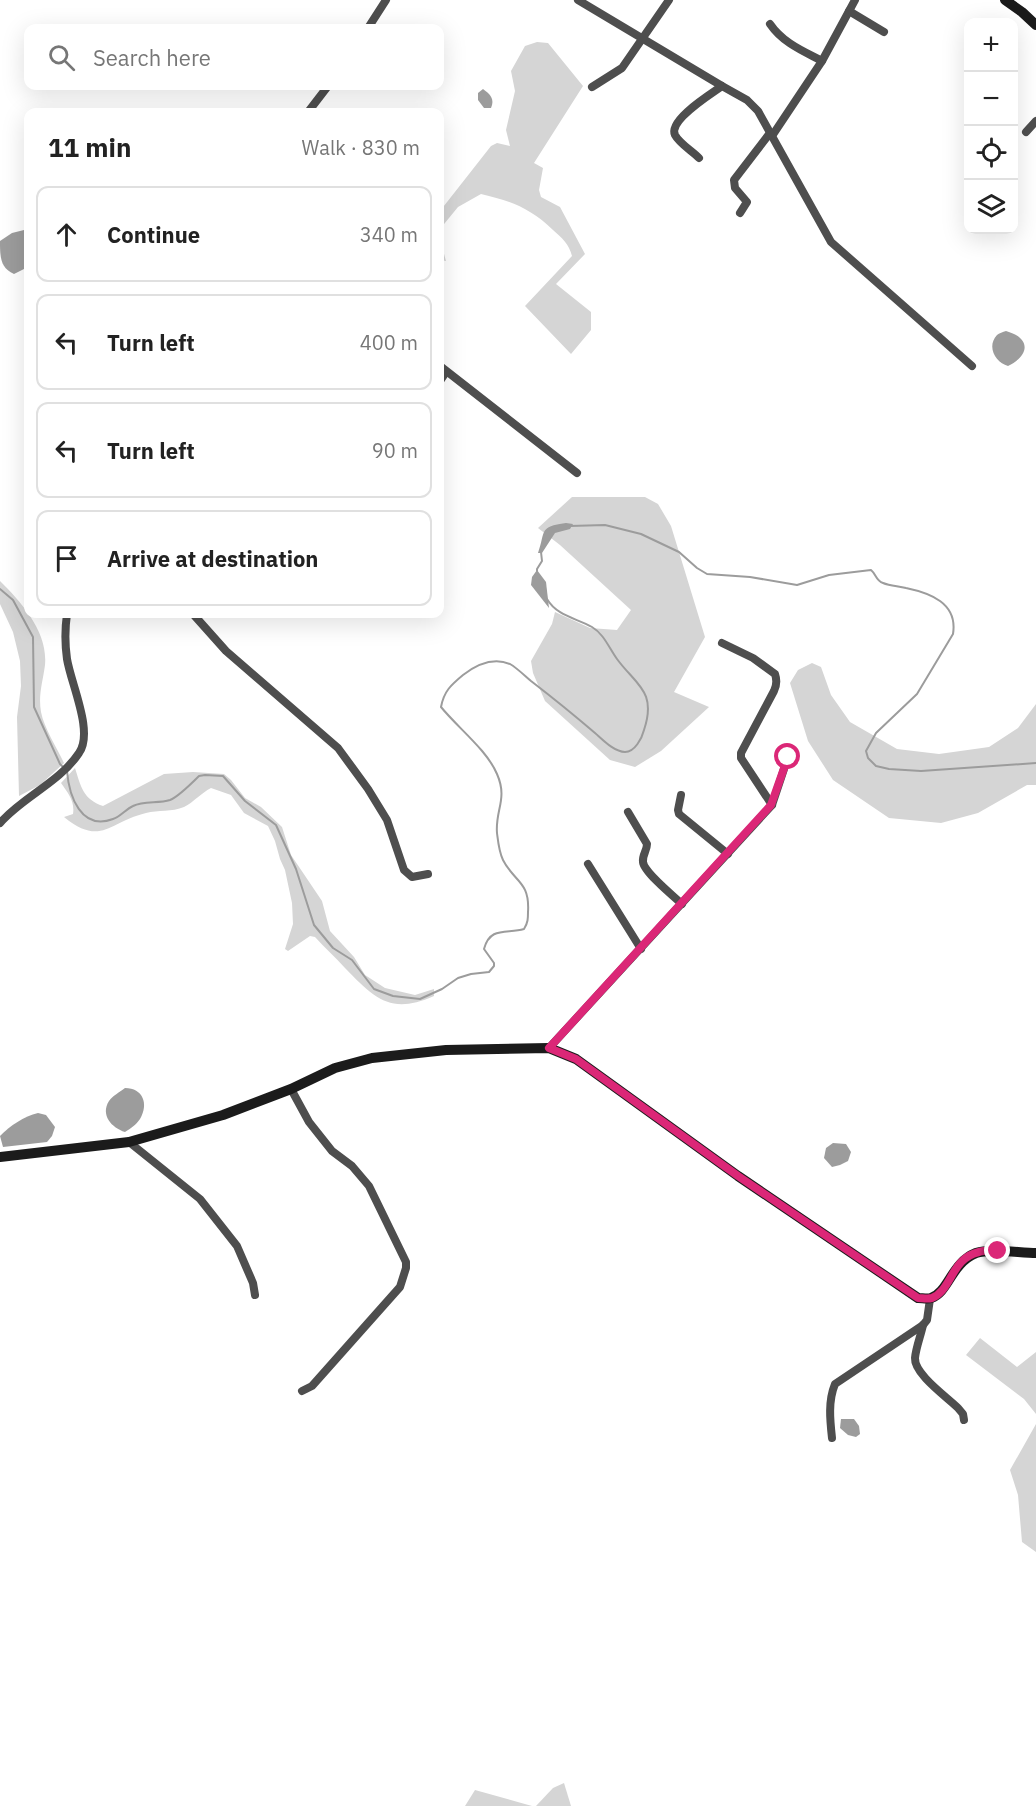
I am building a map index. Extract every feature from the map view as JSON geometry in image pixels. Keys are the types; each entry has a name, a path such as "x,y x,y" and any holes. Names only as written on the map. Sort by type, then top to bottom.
{"main road":[{"path":"1005,0 1036,25"},
{"path":"0,1157 129,1142 223,1115 291,1089 335,1068 372,1058 446,1050 549,1048 576,1059 738,1176 918,1298 930,1299 943,1289 956,1267 966,1257 979,1251 1036,1252"}],"street":[{"path":"371,24 386,0"},
{"path":"578,0 753,105 831,242 972,366"},
{"path":"592,87 622,68 669,0"},
{"path":"740,213 747,202 736,190 734,180 771,134 822,62 855,0"},
{"path":"849,11 884,32"},
{"path":"770,24 776,33 791,45 822,62"},
{"path":"699,158 677,137 674,130 675,125 682,116 722,86"},
{"path":"311,108 325,90"},
{"path":"1026,132 1036,121"},
{"path":"444,375 446,372 577,473"},
{"path":"0,823 13,809 58,777 80,752 85,735 68,661 67,618"},
{"path":"196,618 225,651 338,748 387,820 404,870 412,877 428,874"},
{"path":"722,644 753,658 776,677 774,691 741,753 741,758 771,805"},
{"path":"549,1048 771,805 788,757"},
{"path":"681,795 679,814 728,854"},
{"path":"628,812 647,844 643,858 645,868 682,904"},
{"path":"588,864 641,949"},
{"path":"291,1089 309,1122 332,1150 352,1166 369,1186 406,1262 400,1287 312,1386 302,1391"},
{"path":"129,1142 201,1199 237,1245 253,1283 255,1295"},
{"path":"832,1438 831,1405 835,1384 923,1325 927,1320 930,1299"},
{"path":"923,1325 915,1358 916,1365 923,1376 958,1408 963,1414 963,1420"}],"shaded area":[{"path":"537,42 548,43 583,86 534,163 543,168 539,190 541,197 560,207 585,254 556,284 591,312 591,330 571,354 525,306 572,256 569,248 545,222 502,199 481,194 458,207 444,224 444,206 491,146 497,143 510,146 506,130 515,91 511,71 525,46"},
{"path":"483,89 491,97 491,108 484,108 478,100 478,93"},
{"path":"24,230 24,269 14,274 3,265 0,241 12,233"},
{"path":"1006,331 1020,338 1025,347 1020,357 1008,366 996,358 992,349 997,335"},
{"path":"572,497 645,497 658,504 671,526 705,637 674,692 709,707 661,751 635,767 610,760 545,701 533,673 531,661 552,624 555,612 590,628 617,630 631,610 538,528"},
{"path":"566,523 573,524 570,529 555,533 542,553 538,553 547,528"},
{"path":"537,570 546,582 549,608 531,585 532,577"},
{"path":"0,581 24,608 24,618 31,618 38,630 45,653 40,694 41,712 64,763 40,785 19,796 17,717 21,686 20,661 13,632 0,604"},
{"path":"812,663 821,667 831,695 850,722 897,749 939,754 989,747 1018,728 1036,704 1036,785 1027,785 978,813 941,823 889,818 833,780 808,741 790,683 798,670"},
{"path":"75,768 81,787 87,796 103,806 164,774 193,772 224,774 245,798 261,807 282,827 291,855 322,901 330,931 354,957 365,975 385,988 415,995 434,989 434,996 406,1004 385,1001 356,979 315,937 310,936 288,951 285,949 293,924 292,903 285,870 275,841 268,826 244,813 231,795 211,788 179,809 146,813 105,830 87,830 64,817 73,814 73,805 61,783"},
{"path":"125,1088 140,1094 144,1108 138,1121 125,1132 112,1124 106,1111 110,1099"},
{"path":"38,1113 46,1115 55,1127 47,1142 3,1147 0,1136 18,1122"},
{"path":"833,1143 846,1144 851,1152 848,1161 832,1167 824,1158 826,1148"},
{"path":"980,1338 1017,1367 1036,1352 1036,1414 1024,1399 966,1355"},
{"path":"841,1419 854,1419 859,1426 860,1434 856,1437 848,1435 840,1428"},
{"path":"1036,1424 1036,1552 1022,1542 1018,1495 1010,1470"},
{"path":"564,1783 571,1806 536,1806 553,1788"},
{"path":"475,1790 532,1806 465,1806"}],"waterway":[{"path":"570,526 605,525 641,534 679,552 707,574 750,577 797,585 829,575 871,570 881,582 933,597 947,607 951,614 953,634 917,694 876,733 866,751 868,758 876,766 921,771 1036,763"},
{"path":"537,571 542,561 541,552"},
{"path":"0,589 13,600 33,637 34,707 60,764 67,771 74,800 85,816 102,821 113,819 137,804 173,798 199,776 223,776 245,801 276,825 296,869 314,925 333,948 352,960 374,989 393,996 420,999 442,989 458,978 489,972 494,963 484,949 490,937 500,932 524,929 528,918 528,902 524,888 507,867 499,846 497,825 501,791 497,774 472,739 441,707 449,689 463,675 479,665 497,661 504,662 510,664 617,750 625,752 632,750 643,733 648,706 646,697 637,683 596,630 561,613 547,599"}],"route":[{"path":"788,757 771,805 549,1048 576,1059 738,1176 918,1298 930,1299 936,1295 966,1257 979,1251 998,1251"}]}
